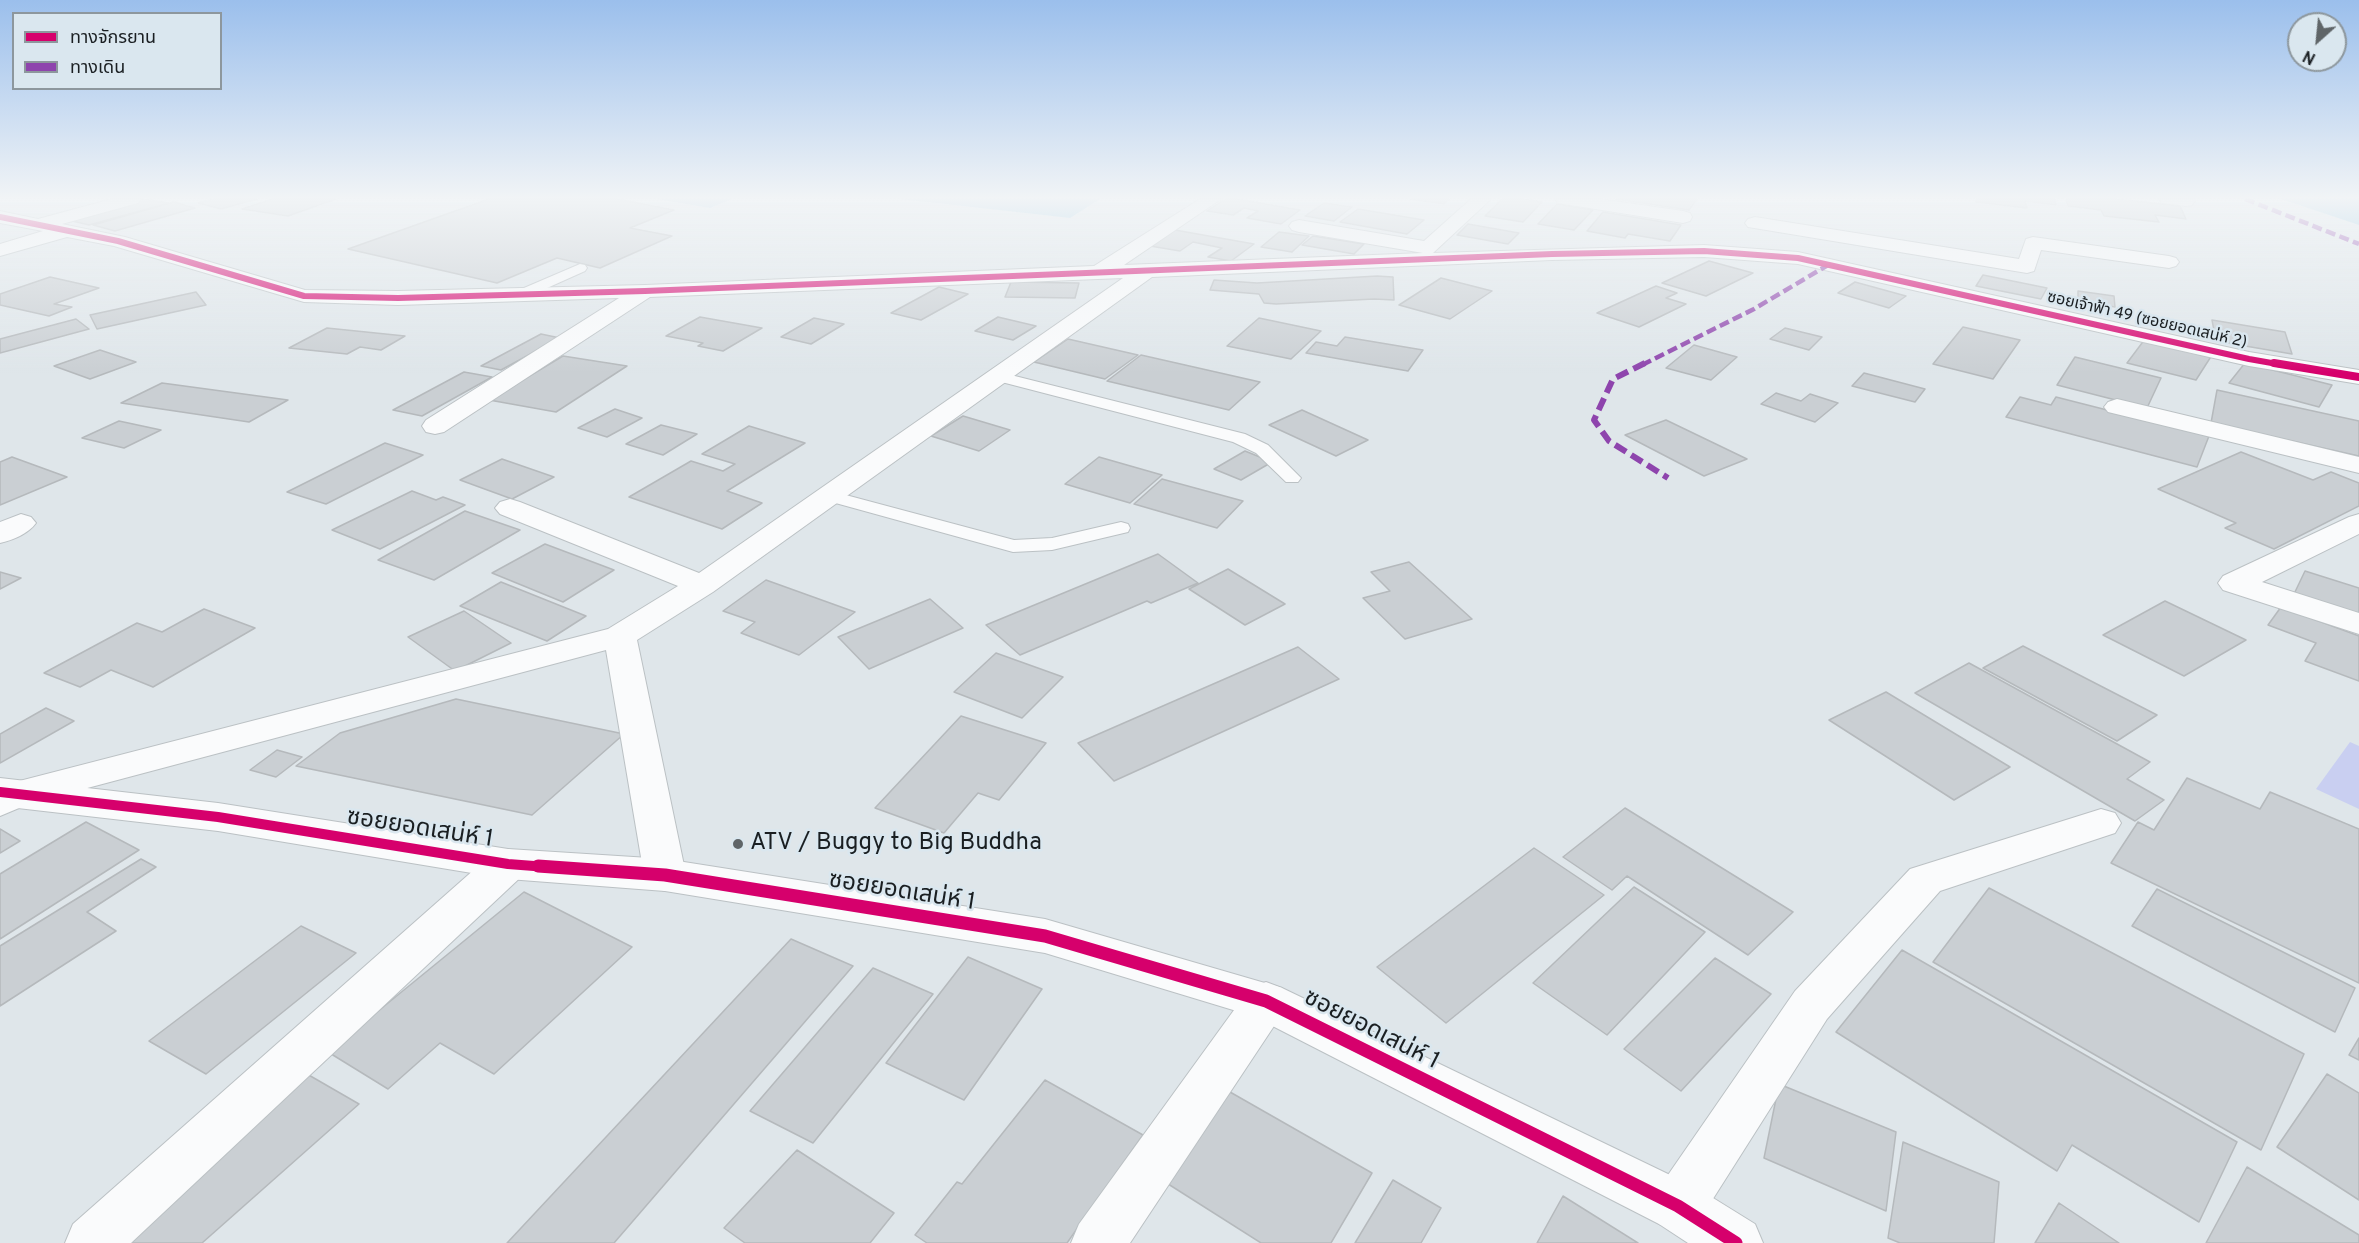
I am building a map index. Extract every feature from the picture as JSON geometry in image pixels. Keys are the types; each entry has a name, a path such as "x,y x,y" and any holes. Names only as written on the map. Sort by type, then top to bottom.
{"street":[{"name":"ซอยเจ้าฟ้า 49 (ซอยยอดเสน่ห์ 2)","path":"169,257 304,297 398,298 645,291 1480,257"},
{"path":"1098,273 1123,257"},
{"name":"ซอยเจ้าฟ้า 49 (ซอยยอดเสน่ห์ 2)","path":"1784,257 1798,258 2249,359 2359,377"},
{"path":"1975,257 2026,267 2029,257"},
{"path":"2133,257 2169,262"},
{"path":"6,796 620,636 702,585 1146,271"},
{"path":"435,426 645,291"},
{"path":"2117,406 2359,465"},
{"path":"510,508 702,585"},
{"path":"2359,523 2234,583 2359,624"},
{"path":"620,636 665,875"},
{"name":"ซอยยอดเสน่ห์ 1","path":"6,796 218,817 508,864 665,875 1045,936 1266,1001 1678,1206 1736,1243"},
{"path":"1678,1206 1811,1005 1925,880 2101,823"},
{"path":"92,1243 508,864"},
{"path":"1098,1243 1266,1001"}],"lane":[{"path":"522,294 580,268"},
{"path":"995,376 1239,438 1262,449 1292,478"},
{"path":"827,495 1013,546 1052,544 1121,528"}],"shaded area":[{"path":"2350,742 2359,746 2359,809 2316,789"}],"building":[{"path":"383,257 625,257 600,268 557,258 497,283"},
{"path":"1208,257 1236,257 1231,261"},
{"path":"1709,261 1753,273 1706,296 1662,283"},
{"path":"1983,275 2047,288 2041,299 1976,286"},
{"path":"50,277 99,288 54,304 72,307 49,316 0,305 0,294"},
{"path":"1393,277 1394,300 1276,304 1264,303 1259,294 1210,290 1214,280 1257,283"},
{"path":"1441,278 1492,291 1450,319 1399,305"},
{"path":"1011,282 1079,283 1075,298 1005,297"},
{"path":"1855,282 1906,296 1889,308 1838,293"},
{"path":"1656,286 1677,293 1666,298 1686,304 1639,327 1597,313"},
{"path":"939,287 968,294 921,320 891,313"},
{"path":"2078,291 2114,296 2115,307 2078,301"},
{"path":"196,292 206,305 97,329 90,315"},
{"path":"700,317 762,328 723,351 698,346 703,343 666,336"},
{"path":"998,317 1036,326 1013,340 975,331"},
{"path":"814,318 844,324 811,344 781,337"},
{"path":"1259,318 1321,331 1291,359 1227,346"},
{"path":"76,319 89,329 0,353 0,339"},
{"path":"2212,320 2285,332 2292,354 2216,341"},
{"path":"1963,327 2020,340 1993,379 1933,364"},
{"path":"327,328 405,336 381,350 360,347 347,354 289,348"},
{"path":"1785,328 1822,337 1809,350 1770,339"},
{"path":"541,334 560,338 501,370 481,366"},
{"path":"1345,337 1423,350 1408,371 1306,353 1316,342 1337,346"},
{"path":"1068,339 1138,355 1105,379 1034,362"},
{"path":"2145,339 2212,355 2196,380 2127,363"},
{"path":"1694,345 1737,357 1711,380 1666,368"},
{"path":"100,350 136,362 90,379 54,366"},
{"path":"1141,355 1260,382 1229,410 1107,381"},
{"path":"563,356 627,366 556,412 489,400"},
{"path":"2075,357 2161,378 2147,408 2057,385"},
{"path":"2245,363 2332,385 2319,407 2229,383"},
{"path":"464,372 492,377 422,416 393,410"},
{"path":"1864,373 1925,389 1915,402 1852,386"},
{"path":"162,383 288,400 249,422 121,403"},
{"path":"2217,390 2359,421 2359,456 2211,423"},
{"path":"1776,393 1801,401 1810,394 1838,403 1815,422 1761,404"},
{"path":"2020,397 2051,405 2056,397 2209,436 2197,467 2006,417"},
{"path":"615,409 642,418 607,437 578,428"},
{"path":"1302,410 1368,440 1336,456 1269,425"},
{"path":"963,416 1010,430 979,451 931,436"},
{"path":"1666,420 1747,459 1704,476 1625,435"},
{"path":"119,421 161,430 124,448 82,438"},
{"path":"661,425 697,434 663,455 626,444"},
{"path":"749,426 805,443 727,491 762,503 722,529 629,497 691,461 723,471 735,464 702,454"},
{"path":"385,443 423,455 326,504 287,492"},
{"path":"1245,451 1272,462 1241,480 1214,469"},
{"path":"2241,452 2313,480 2331,472 2359,483 2359,506 2274,549 2225,528 2236,523 2158,489"},
{"path":"12,457 67,477 0,505 0,462"},
{"path":"1099,457 1162,475 1130,503 1065,484"},
{"path":"502,459 554,477 512,499 460,480"},
{"path":"1162,479 1243,501 1217,528 1134,504"},
{"path":"412,491 436,500 443,497 465,505 380,549 332,530"},
{"path":"465,511 520,530 434,580 378,560"},
{"path":"545,544 614,570 563,602 492,573"},
{"path":"1158,554 1198,583 1151,603 1147,601 1020,655 986,625"},
{"path":"1409,562 1472,619 1405,639 1363,598 1390,591 1371,572"},
{"path":"1228,569 1285,604 1245,625 1189,589"},
{"path":"2305,571 2359,588 2359,615 2294,594"},
{"path":"0,572 21,578 0,589"},
{"path":"766,580 855,612 799,655 741,633 755,622 723,611"},
{"path":"501,582 586,616 547,641 460,606"},
{"path":"930,599 963,628 869,669 838,637"},
{"path":"2165,601 2246,640 2184,676 2103,635"},
{"path":"2281,607 2359,636 2359,681 2305,661 2316,643 2268,625"},
{"path":"204,609 255,628 153,687 111,670 80,687 44,673 137,623 162,632"},
{"path":"464,611 511,643 455,671 408,637"},
{"path":"2023,646 2157,715 2117,741 1983,668"},
{"path":"1298,647 1339,679 1114,781 1078,743"},
{"path":"996,653 1063,677 1022,718 954,692"},
{"path":"1969,663 2150,762 2127,779 2164,800 2135,821 1915,693"},
{"path":"1886,692 2010,767 1954,800 1829,720"},
{"path":"456,699 624,734 532,815 296,766 340,733"},
{"path":"46,708 74,721 0,763 0,734"},
{"path":"961,716 1046,743 999,800 978,793 944,833 875,808"},
{"path":"277,750 302,757 276,777 250,770"},
{"path":"2187,778 2260,809 2270,792 2359,829 2359,983 2111,863 2138,822 2154,830"},
{"path":"1625,808 1793,912 1748,955 1627,876 1612,890 1563,857"},
{"path":"86,822 139,850 0,939 0,874"},
{"path":"0,829 20,841 0,853"},
{"path":"1534,848 1604,895 1446,1023 1377,967"},
{"path":"141,859 156,867 87,912 116,931 0,1006 0,946"},
{"path":"1634,887 1705,932 1607,1035 1533,983"},
{"path":"1989,888 2304,1054 2261,1150 1933,962"},
{"path":"2157,889 2355,988 2335,1032 2132,926"},
{"path":"524,892 632,947 494,1074 440,1043 388,1089 328,1052"},
{"path":"301,926 356,953 206,1074 149,1041"},
{"path":"791,939 853,966 614,1243 507,1243"},
{"path":"1902,950 2237,1142 2199,1222 2072,1145 2057,1171 1836,1032"},
{"path":"968,957 1042,989 964,1100 886,1063"},
{"path":"1715,958 1771,994 1681,1091 1624,1049"},
{"path":"873,968 933,994 813,1143 750,1111"},
{"path":"2359,1038 2359,1060 2349,1055"},
{"path":"307,1074 359,1104 202,1243 106,1243"},
{"path":"2327,1074 2359,1093 2359,1200 2277,1147"},
{"path":"1045,1080 1143,1135 1067,1243 927,1243 915,1235 957,1182 962,1184"},
{"path":"1779,1084 1896,1132 1886,1211 1764,1158"},
{"path":"1230,1092 1372,1173 1331,1243 1261,1243 1165,1182"},
{"path":"1903,1142 1999,1182 1994,1243 1900,1243 1888,1238"},
{"path":"797,1150 894,1213 870,1243 745,1243 724,1228"},
{"path":"2247,1167 2359,1235 2359,1243 2206,1243"},
{"path":"1393,1180 1441,1208 1421,1243 1355,1243"},
{"path":"1563,1196 1638,1243 1537,1243"},
{"path":"2059,1203 2119,1243 2035,1243"}],"marked path":[{"path":"1668,478 1609,441 1594,420 1613,379 1754,309 1828,265"}],"cycle path":[{"path":"172,257 304,296 398,298 645,291 1478,257"},
{"path":"1785,257 1798,258 2249,359 2359,377"},
{"path":"0,792 218,817 508,864 665,875 1045,936 1266,1001 1678,1206 1736,1243"}],"place":[{"name":"ATV / Buggy to Big Buddha","path":"738,844"}]}
